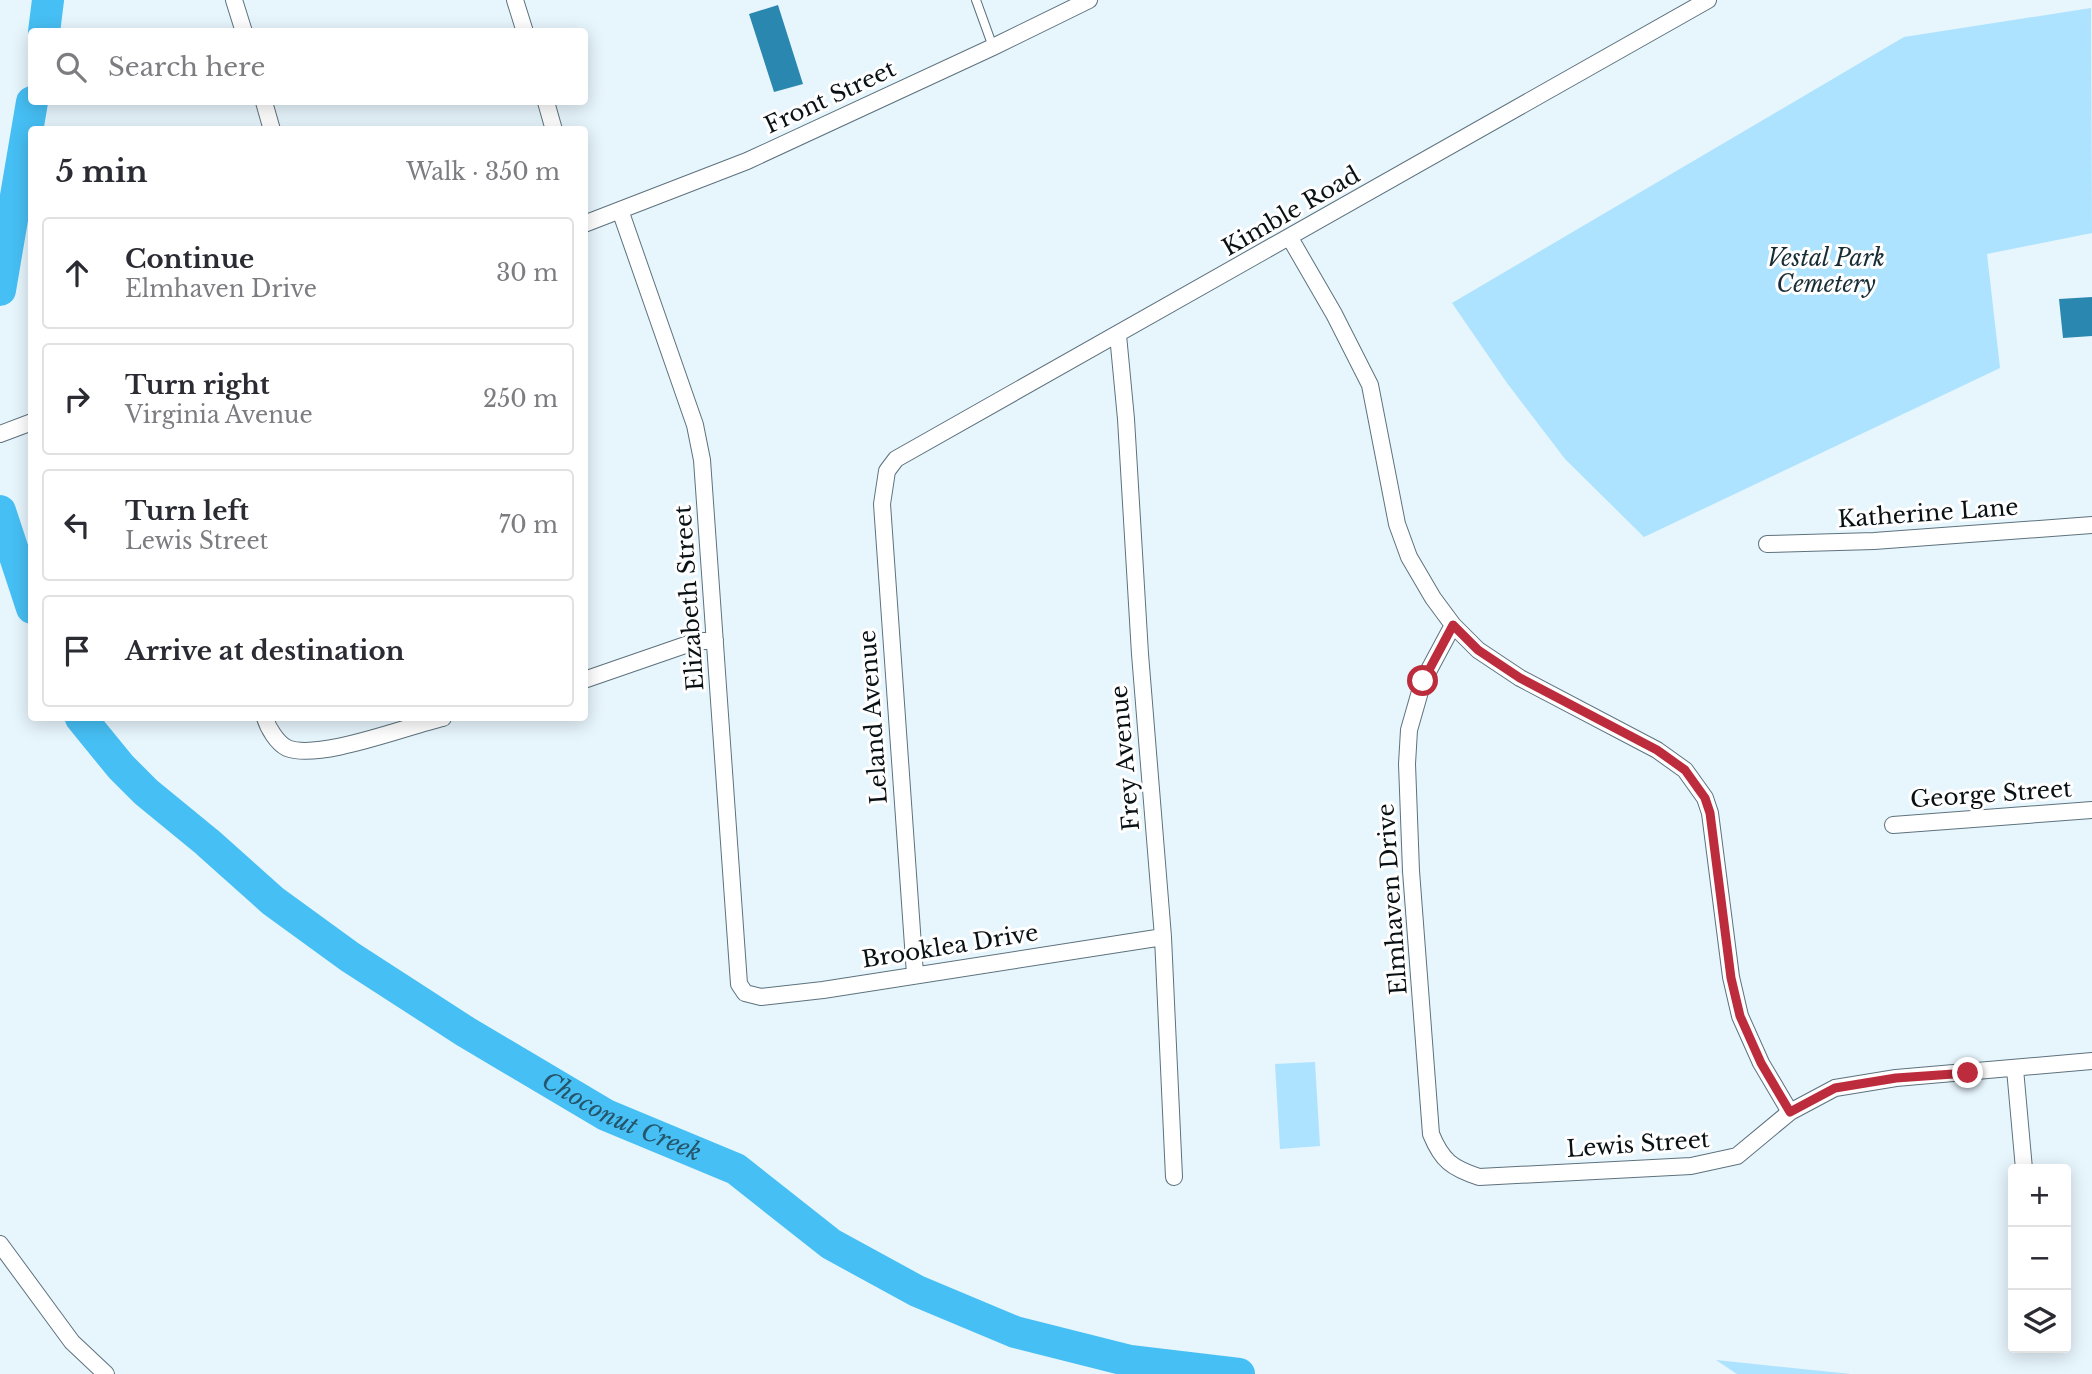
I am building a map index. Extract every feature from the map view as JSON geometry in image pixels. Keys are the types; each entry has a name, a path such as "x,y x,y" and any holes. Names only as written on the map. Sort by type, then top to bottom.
{"street":[{"path":"234,0 243,28"},
{"path":"515,0 523,28"},
{"name":"Front Street","path":"588,222 747,161 1088,0"},
{"name":"Kimble Road","path":"897,460 1708,0"},
{"path":"265,105 271,126"},
{"path":"547,105 553,126"},
{"name":"Elizabeth Street","path":"620,210 695,425 702,460 739,984 745,993"},
{"path":"1290,238 1334,314 1370,386 1397,524 1409,557 1433,598 1453,625 1478,650 1520,678 1657,750 1685,770 1705,798 1710,813 1731,978 1740,1016 1761,1063 1790,1112"},
{"name":"Frey Avenue","path":"1118,335 1163,937 1174,1177"},
{"path":"0,434 28,424"},
{"name":"Leland Avenue","path":"897,460 887,471 883,504 915,974"},
{"name":"Katherine Lane","path":"1767,544 1874,541 2092,525"},
{"name":"Elmhaven Drive","path":"1453,625 1423,681 1409,730 1407,764 1411,871 1431,1133 1439,1154 1458,1170"},
{"path":"588,679 694,642 715,640"},
{"path":"266,721 281,745 300,751 336,747 432,721"},
{"name":"George Street","path":"1893,825 2092,810"},
{"name":"Brooklea Drive","path":"745,993 761,997 823,990 1163,937"},
{"name":"Lewis Street","path":"1458,1170 1479,1177 1713,1163 1737,1156 1790,1112 1835,1088 1896,1078 2092,1061"},
{"path":"2015,1069 2024,1164"},
{"path":"0,1244 72,1342 107,1374"}],"lane":[{"path":"976,0 993,47"}],"green space":[{"name":"Vestal Park Cemetery","path":"2091,8 2092,233 1987,254 2000,368 1644,537 1565,459 1507,383 1452,303 1904,37"},
{"path":"1315,1062 1320,1146 1280,1149 1275,1064"},
{"path":"1716,1360 1851,1374 1737,1374"}],"building":[{"path":"778,5 803,84 774,92 749,14"},
{"path":"2092,297 2092,336 2063,338 2059,299"}],"waterway":[{"name":"Choconut Creek","path":"44,28 48,0"},
{"name":"Choconut Creek","path":"0,290 31,105"},
{"name":"Choconut Creek","path":"0,511 28,596"},
{"name":"Choconut Creek","path":"83,721 121,767 146,792 273,901 350,957 466,1032 606,1115 736,1169 831,1244 917,1291 1015,1332 1130,1361 1239,1374"}],"route":[{"path":"1423,681 1453,625 1478,650 1520,678 1657,750 1685,770 1705,798 1710,813 1731,978 1740,1016 1761,1063 1790,1112 1835,1088 1896,1078 1968,1073"}]}
